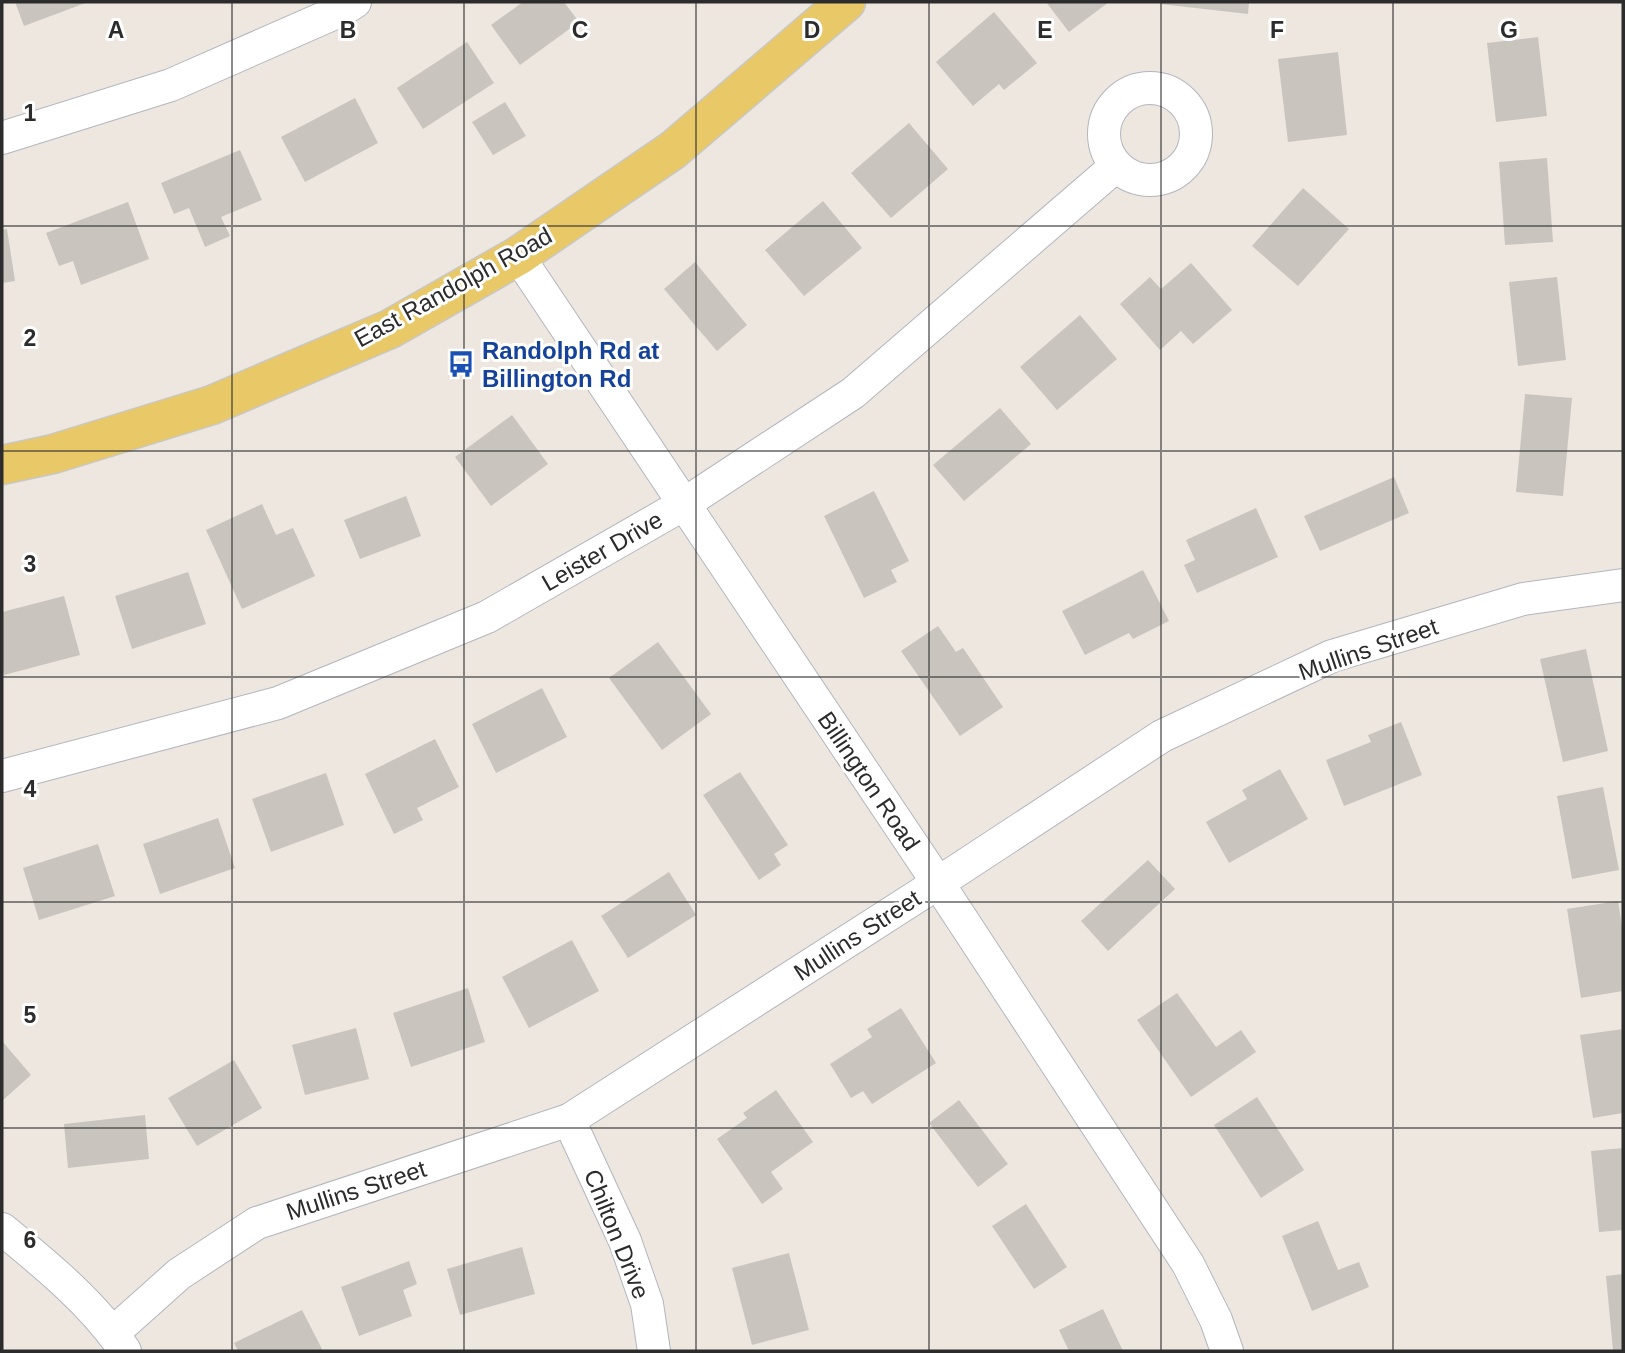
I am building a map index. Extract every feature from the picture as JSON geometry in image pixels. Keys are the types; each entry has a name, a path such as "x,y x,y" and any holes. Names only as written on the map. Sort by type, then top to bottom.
{"main road":[{"name":"East Randolph Road","path":"2,465 53,454 212,405 390,329 518,256 673,150 846,2"}],"street":[{"path":"2,138 171,85 355,2"},
{"name":"Leister Drive","path":"2,776 278,703 487,617 684,504 853,393 1116,166"},
{"name":"Billington Road","path":"518,256 938,883 1188,1264 1216,1320 1227,1351"},
{"name":"Mullins Street","path":"119,1342 179,1273 257,1223 569,1120 1162,736 1332,656 1523,599 1623,585"},
{"name":"Chilton Drive","path":"569,1120 625,1241 647,1304 654,1351"},
{"path":"2,1229 51,1269 119,1342"}],"building":[{"path":"15,2 88,2 24,26"},
{"path":"523,2 564,2 579,22 520,65 491,25"},
{"path":"1046,2 1109,2 1069,32"},
{"path":"1249,2 1248,14 1160,4"},
{"path":"994,12 1037,63 1004,90 999,84 973,106 936,62"},
{"path":"1538,37 1547,116 1496,122 1487,43"},
{"path":"467,42 494,83 423,129 397,88"},
{"path":"1338,52 1347,135 1288,142 1278,59"},
{"path":"355,98 378,143 305,182 281,137"},
{"path":"505,102 526,136 493,155 472,122"},
{"path":"909,123 948,169 891,218 851,173"},
{"path":"240,150 262,200 221,217 230,236 205,247 189,208 174,214 161,183"},
{"path":"1547,158 1553,242 1505,245 1499,162"},
{"path":"1303,188 1349,229 1298,286 1252,246"},
{"path":"823,201 862,248 804,296 765,250"},
{"path":"128,202 149,259 81,285 73,261 59,266 46,233"},
{"path":"7,229 15,281 2,283 2,230"},
{"path":"695,262 747,325 717,351 664,289"},
{"path":"1191,263 1232,310 1193,344 1181,331 1160,350 1120,304 1150,277 1161,289"},
{"path":"1557,277 1566,360 1518,366 1509,282"},
{"path":"1080,315 1117,359 1057,410 1020,367"},
{"path":"1525,394 1572,398 1563,496 1516,492"},
{"path":"1000,408 1031,444 964,501 933,465"},
{"path":"512,415 548,464 491,506 455,457"},
{"path":"1394,477 1409,513 1320,551 1304,516"},
{"path":"874,491 909,561 891,570 897,582 864,598 824,516"},
{"path":"406,496 421,536 360,559 344,520"},
{"path":"262,504 276,535 293,528 315,576 242,609 206,530"},
{"path":"1256,508 1278,557 1197,593 1184,565 1195,560 1186,540"},
{"path":"1143,570 1169,621 1133,639 1129,633 1085,655 1062,611"},
{"path":"188,572 206,624 132,649 115,596"},
{"path":"64,596 80,655 4,675 2,612"},
{"path":"938,626 956,652 963,648 1003,707 960,736 901,651"},
{"path":"658,642 711,714 662,750 609,678"},
{"path":"1586,649 1608,751 1563,762 1540,659"},
{"path":"542,688 567,737 496,773 472,724"},
{"path":"1401,722 1422,775 1344,806 1326,760 1371,742 1368,735"},
{"path":"435,739 459,787 417,808 423,820 394,834 365,774"},
{"path":"1280,769 1308,819 1229,863 1206,822 1247,799 1242,790"},
{"path":"740,772 788,845 774,854 781,865 759,880 703,795"},
{"path":"326,773 344,825 271,852 252,799"},
{"path":"1603,787 1619,870 1572,879 1557,796"},
{"path":"218,818 235,868 160,894 143,844"},
{"path":"98,844 115,896 39,920 23,868"},
{"path":"1148,860 1175,889 1108,951 1081,921"},
{"path":"669,872 696,915 628,958 601,916"},
{"path":"1618,901 1623,933 1623,991 1581,998 1567,909"},
{"path":"572,940 599,991 529,1028 502,977"},
{"path":"468,988 485,1042 411,1067 393,1013"},
{"path":"1177,993 1216,1047 1241,1030 1256,1052 1191,1097 1137,1020"},
{"path":"901,1008 936,1063 872,1104 863,1091 851,1098 830,1064 872,1037 867,1029"},
{"path":"356,1028 369,1079 305,1095 292,1045"},
{"path":"1623,1029 1623,1113 1593,1118 1580,1035"},
{"path":"2,1041 31,1075 2,1101"},
{"path":"234,1060 262,1108 197,1146 168,1098"},
{"path":"776,1090 813,1142 771,1172 783,1189 762,1204 717,1139 747,1118 743,1113"},
{"path":"1257,1097 1304,1170 1261,1198 1214,1125"},
{"path":"959,1100 1008,1164 978,1187 929,1123"},
{"path":"145,1115 149,1159 68,1168 64,1124"},
{"path":"1623,1148 1623,1230 1599,1232 1591,1151"},
{"path":"1026,1204 1067,1267 1034,1289 992,1226"},
{"path":"1318,1221 1338,1270 1359,1262 1369,1287 1312,1311 1282,1236"},
{"path":"522,1247 535,1294 460,1315 447,1269"},
{"path":"789,1253 809,1330 752,1345 732,1268"},
{"path":"409,1261 417,1284 403,1290 412,1316 359,1336 341,1287"},
{"path":"1623,1274 1623,1351 1613,1351 1606,1276"},
{"path":"1103,1309 1123,1351 1069,1351 1059,1330"},
{"path":"302,1310 323,1351 238,1351 234,1343"}],"place":[{"name":"Randolph Rd at Billington Rd","path":"461,364"}]}
